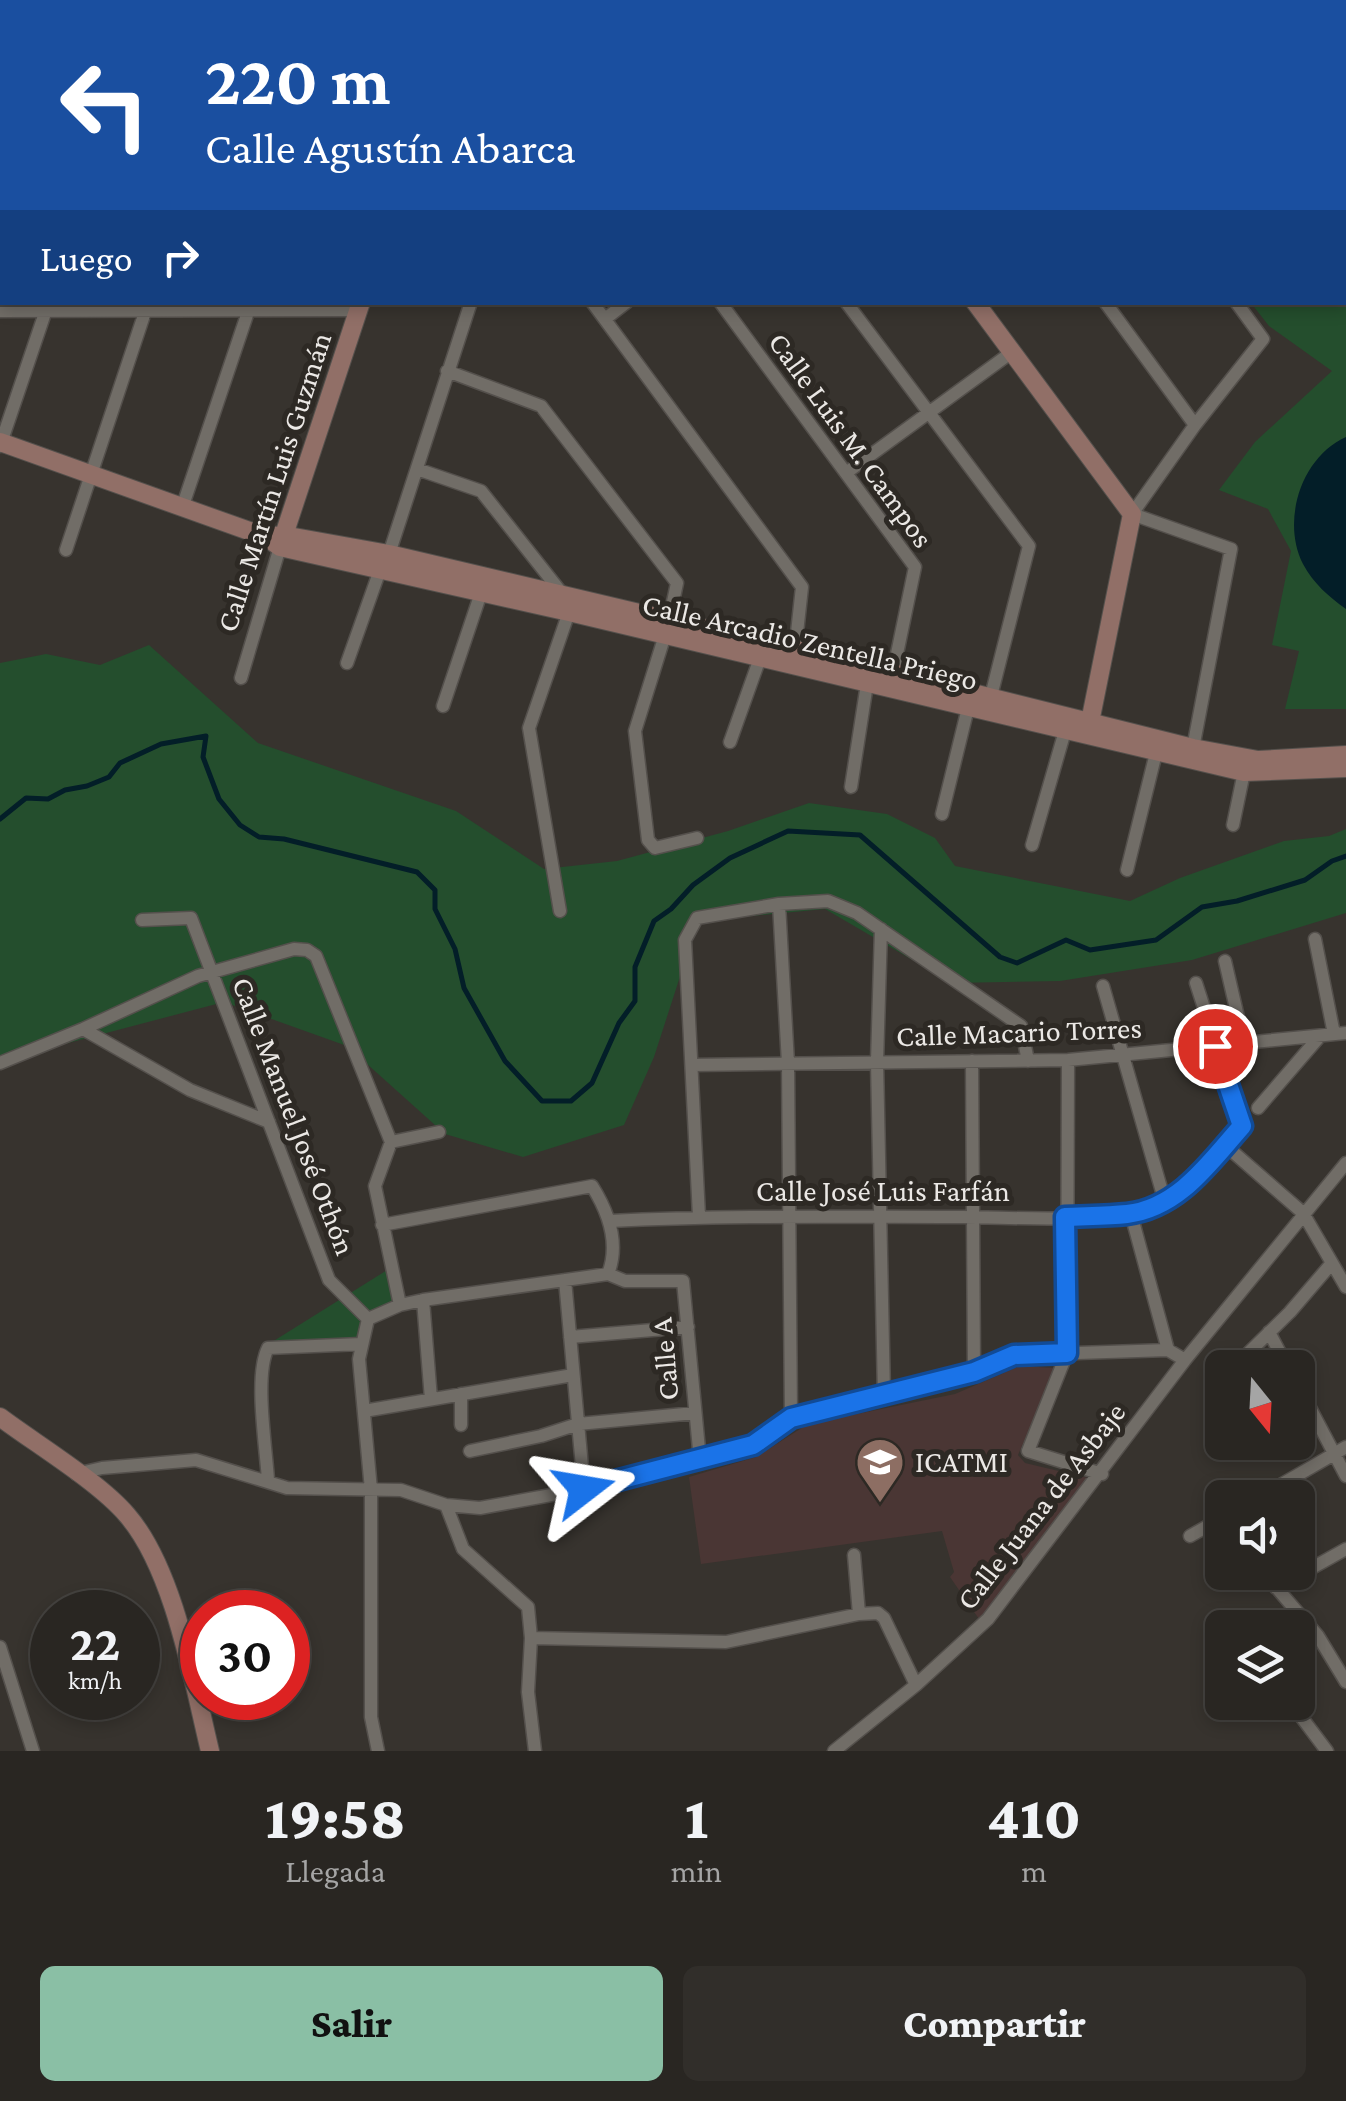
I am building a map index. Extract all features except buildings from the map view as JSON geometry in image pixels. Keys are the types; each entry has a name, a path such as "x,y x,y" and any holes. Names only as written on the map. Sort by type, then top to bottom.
{"street":[{"path":"347,663 417,469 470,305"},
{"path":"594,305 802,587 795,651"},
{"path":"605,319 624,305"},
{"name":"Calle Luis M. Campos","path":"722,305 915,568 893,674"},
{"path":"848,305 1029,546 982,706 942,814"},
{"path":"978,305 1132,514 1231,549 1192,748"},
{"path":"1107,305 1195,425"},
{"path":"1090,722 1132,514 1195,425 1264,339 1238,305"},
{"path":"0,311 78,306 360,306"},
{"name":"Calle Martín Luis Guzmán","path":"241,678 276,540 360,306"},
{"path":"66,550 146,309"},
{"path":"182,508 249,309"},
{"path":"0,443 46,310"},
{"path":"846,473 1012,352"},
{"path":"447,371 541,406 677,584 636,731 648,840 655,848 697,838"},
{"name":"Calle Arcadio Zentella Priego","path":"0,443 276,540 667,628 893,674 1065,731 1156,753 1244,772 1346,768"},
{"path":"417,469 481,491 566,604 530,728 560,911"},
{"path":"443,706 484,585"},
{"name":"Calle Arcadio Zentella Priego","path":"667,628 760,658 866,684 1090,722 1192,748 1258,760 1346,755"},
{"path":"730,742 760,658"},
{"path":"850,787 866,684"},
{"path":"1032,844 1065,731"},
{"path":"1127,870 1156,753"},
{"path":"1233,824 1244,772"},
{"path":"699,1216 686,940 697,918 779,904 828,901 858,913 1021,1026 1028,1060"},
{"path":"779,904 788,1063 791,1418"},
{"name":"Calle Manuel José Othón","path":"142,920 191,918 329,1280 368,1319"},
{"path":"881,929 877,1062 884,1394"},
{"path":"1258,1108 1333,1034 1315,939"},
{"path":"0,1063 198,976 294,949 307,950 316,956 391,1142 376,1186 400,1305"},
{"path":"1225,961 1244,1043"},
{"path":"1196,984 1215,1046"},
{"path":"1103,986 1165,1202"},
{"path":"84,1029 190,1090 270,1122"},
{"name":"Calle Macario Torres","path":"693,1064 1068,1060 1333,1034"},
{"name":"Calle José Luis Farfán","path":"610,1221 699,1216 1131,1214 1182,1192 1242,1126 1215,1046"},
{"path":"1068,1060 1067,1353 1028,1451 1102,1474"},
{"path":"972,1061 974,1372"},
{"path":"391,1142 440,1132"},
{"path":"1225,1145 1303,1213 1346,1287"},
{"name":"Calle Juana de Asbaje","path":"834,1751 988,1620 1185,1360 1346,1163"},
{"path":"378,1751 371,1717 370,1490 359,1359 368,1319 424,1300 608,1274 614,1258 610,1221 592,1186 382,1225"},
{"path":"1131,1214 1168,1350"},
{"path":"1251,1350 1332,1264"},
{"name":"Calle A","path":"608,1274 625,1281 683,1281 700,1460"},
{"path":"566,1280 584,1489"},
{"path":"424,1300 431,1400"},
{"path":"570,1338 688,1328"},
{"path":"1269,1332 1278,1350"},
{"path":"268,1480 263,1388 268,1348 362,1344"},
{"path":"76,1474 196,1460 288,1488 401,1490 446,1505 480,1508 584,1489 753,1445 791,1418 974,1372 1014,1355 1168,1350 1185,1360"},
{"path":"364,1411 573,1375"},
{"path":"461,1394 461,1426"},
{"path":"1315,1411 1340,1450 1346,1476"},
{"path":"470,1451 578,1424 695,1413"},
{"path":"0,1417 124,1511 144,1536 166,1587 210,1751"},
{"path":"1289,1480 1340,1450"},
{"path":"446,1505 463,1550 528,1607 528,1692 536,1751"},
{"path":"1190,1536 1205,1528"},
{"path":"1315,1566 1346,1548"},
{"path":"854,1555 860,1614"},
{"path":"1278,1590 1318,1636 1346,1682"},
{"path":"531,1638 726,1642 878,1613 916,1685"},
{"path":"0,1647 34,1751"},
{"path":"1304,1720 1327,1751"}],"shaded area":[{"name":"ICATMI","path":"1020,1366 1056,1368 1018,1455 1025,1463 1088,1478 979,1619 950,1577 954,1572 942,1531 701,1564 689,1477 756,1457 808,1424 955,1394"}],"green space":[{"path":"1253,305 1346,305 1346,709 1285,709 1299,651 1272,645 1291,551 1268,509 1219,490 1255,442 1332,371 1269,326"},
{"path":"149,645 258,743 456,811 544,869 617,861 728,831 809,803 887,814 935,838 955,866 1130,901 1180,878 1284,841 1329,836 1346,829 1346,913 1192,960 1060,981 952,983 825,909 698,921 654,1057 624,1125 523,1157 445,1134 347,1046 224,1002 0,1061 0,663 46,654 100,665"},
{"path":"392,1267 399,1304 368,1316 360,1344 272,1342"}],"water":[{"path":"1346,437 1346,609 1307,571 1294,529 1299,492 1307,475 1330,446"}],"waterway":[{"path":"0,819 26,798 48,799 65,790 87,786 109,777 120,763 161,744 206,736 203,757 219,799 240,825 259,837 284,839 417,872 435,890 435,909 455,949 464,988 505,1061 542,1101 571,1101 592,1083 619,1023 635,1001 635,967 654,921 730,858 788,831 860,835 1000,957 1017,963 1066,940 1090,950 1156,940 1202,907 1237,901 1305,880 1346,856"}],"place":[{"name":"ICATMI","path":"880,1504"}],"route":[{"path":"584,1489 753,1445 791,1418 974,1372 1014,1355 1067,1353 1065,1217 1131,1214 1165,1202 1182,1192 1242,1126 1215,1046"}]}
